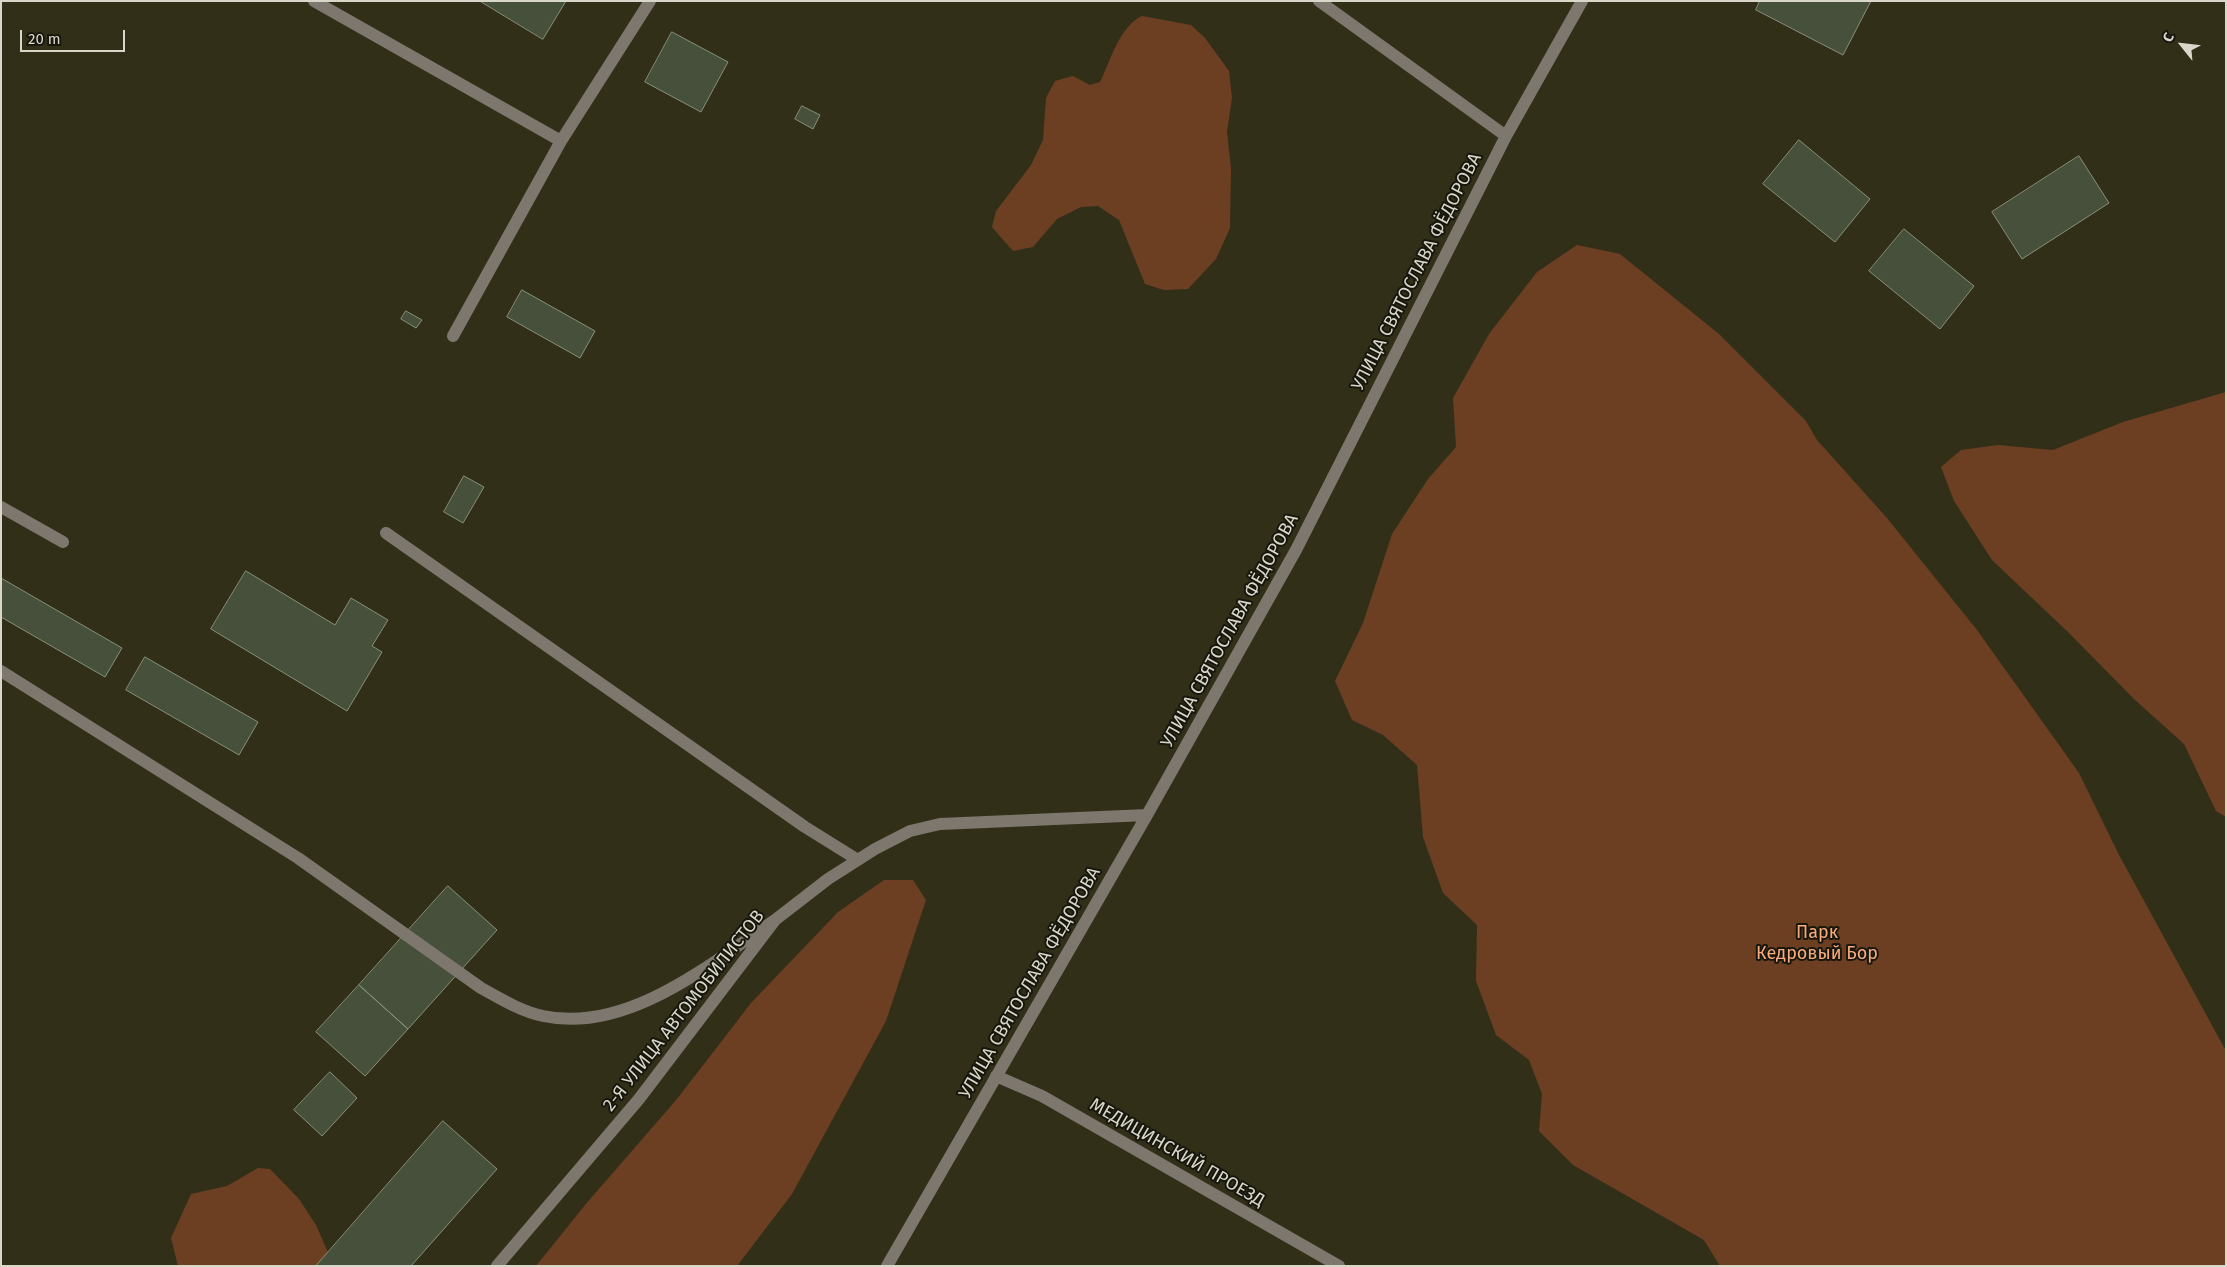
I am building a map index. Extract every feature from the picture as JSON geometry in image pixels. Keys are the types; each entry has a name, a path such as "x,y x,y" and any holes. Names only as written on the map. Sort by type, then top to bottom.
{"street":[{"path":"314,1 561,142"},
{"path":"453,336 561,142 650,1"},
{"path":"1319,1 1506,136"},
{"name":"УЛИЦА СВЯТОСЛАВА ФЁДОРОВА","path":"887,1266 1147,815 1296,550 1506,136 1582,1"},
{"path":"1,507 63,542"},
{"path":"386,533 805,827 858,860"},
{"path":"1,671 298,858 481,988 511,1005 543,1016 578,1019 618,1012 658,996 691,977 775,920"},
{"name":"2-Я УЛИЦА АВТОМОБИЛИСТОВ","path":"496,1266 639,1099 775,920 828,879 910,831 940,824 1147,815"},
{"name":"МЕДИЦИНСКИЙ ПРОЕЗД","path":"996,1076 1042,1096 1338,1266"}],"green space":[{"path":"1142,16 1191,25 1205,38 1229,71 1232,98 1227,132 1231,168 1230,228 1216,259 1188,289 1164,290 1145,284 1119,220 1098,206 1081,207 1057,219 1033,247 1013,251 992,227 996,211 1031,165 1043,140 1046,98 1055,81 1073,76 1090,85 1100,82 1112,54 1127,28"},
{"name":"Парк Кедровый Бор","path":"1577,245 1620,254 1719,334 1806,421 1817,440 1887,518 1977,630 2079,773 2118,853 2226,1051 2226,1266 1720,1266 1704,1240 1573,1165 1539,1131 1542,1094 1529,1060 1496,1035 1476,981 1477,925 1443,893 1423,837 1417,765 1383,735 1352,720 1335,681 1363,623 1392,534 1428,479 1456,447 1453,398 1489,334 1537,272"},
{"path":"2226,392 2226,817 2216,811 2184,744 2134,699 2068,632 1992,560 1954,501 1941,467 1961,450 1998,445 2053,450 2123,422"},
{"path":"884,880 913,880 926,900 886,1021 792,1194 737,1266 536,1266 585,1205 677,1099 751,1003 838,912"},
{"path":"258,1168 270,1169 299,1199 316,1225 334,1266 178,1266 171,1238 191,1194 227,1186"}],"building":[{"path":"480,1 566,1 543,39"},
{"path":"1760,1 1871,1 1843,55 1756,10"},
{"path":"672,32 728,62 701,112 645,82"},
{"path":"802,106 820,115 813,129 795,119"},
{"path":"1799,140 1870,199 1835,242 1763,184"},
{"path":"2079,156 2109,203 2022,259 1992,212"},
{"path":"1904,229 1974,286 1940,329 1869,271"},
{"path":"522,290 595,331 580,358 507,317"},
{"path":"406,311 422,320 416,328 401,319"},
{"path":"464,476 484,487 463,523 444,512"},
{"path":"246,571 335,625 351,598 388,620 372,646 382,652 347,711 211,629"},
{"path":"1,578 122,648 105,677 1,617"},
{"path":"145,657 258,722 239,755 126,690"},
{"path":"448,886 497,930 408,1029 359,985"},
{"path":"359,985 408,1029 365,1076 316,1032"},
{"path":"330,1072 357,1098 322,1136 294,1110"},
{"path":"443,1121 497,1169 411,1266 316,1266"}]}
